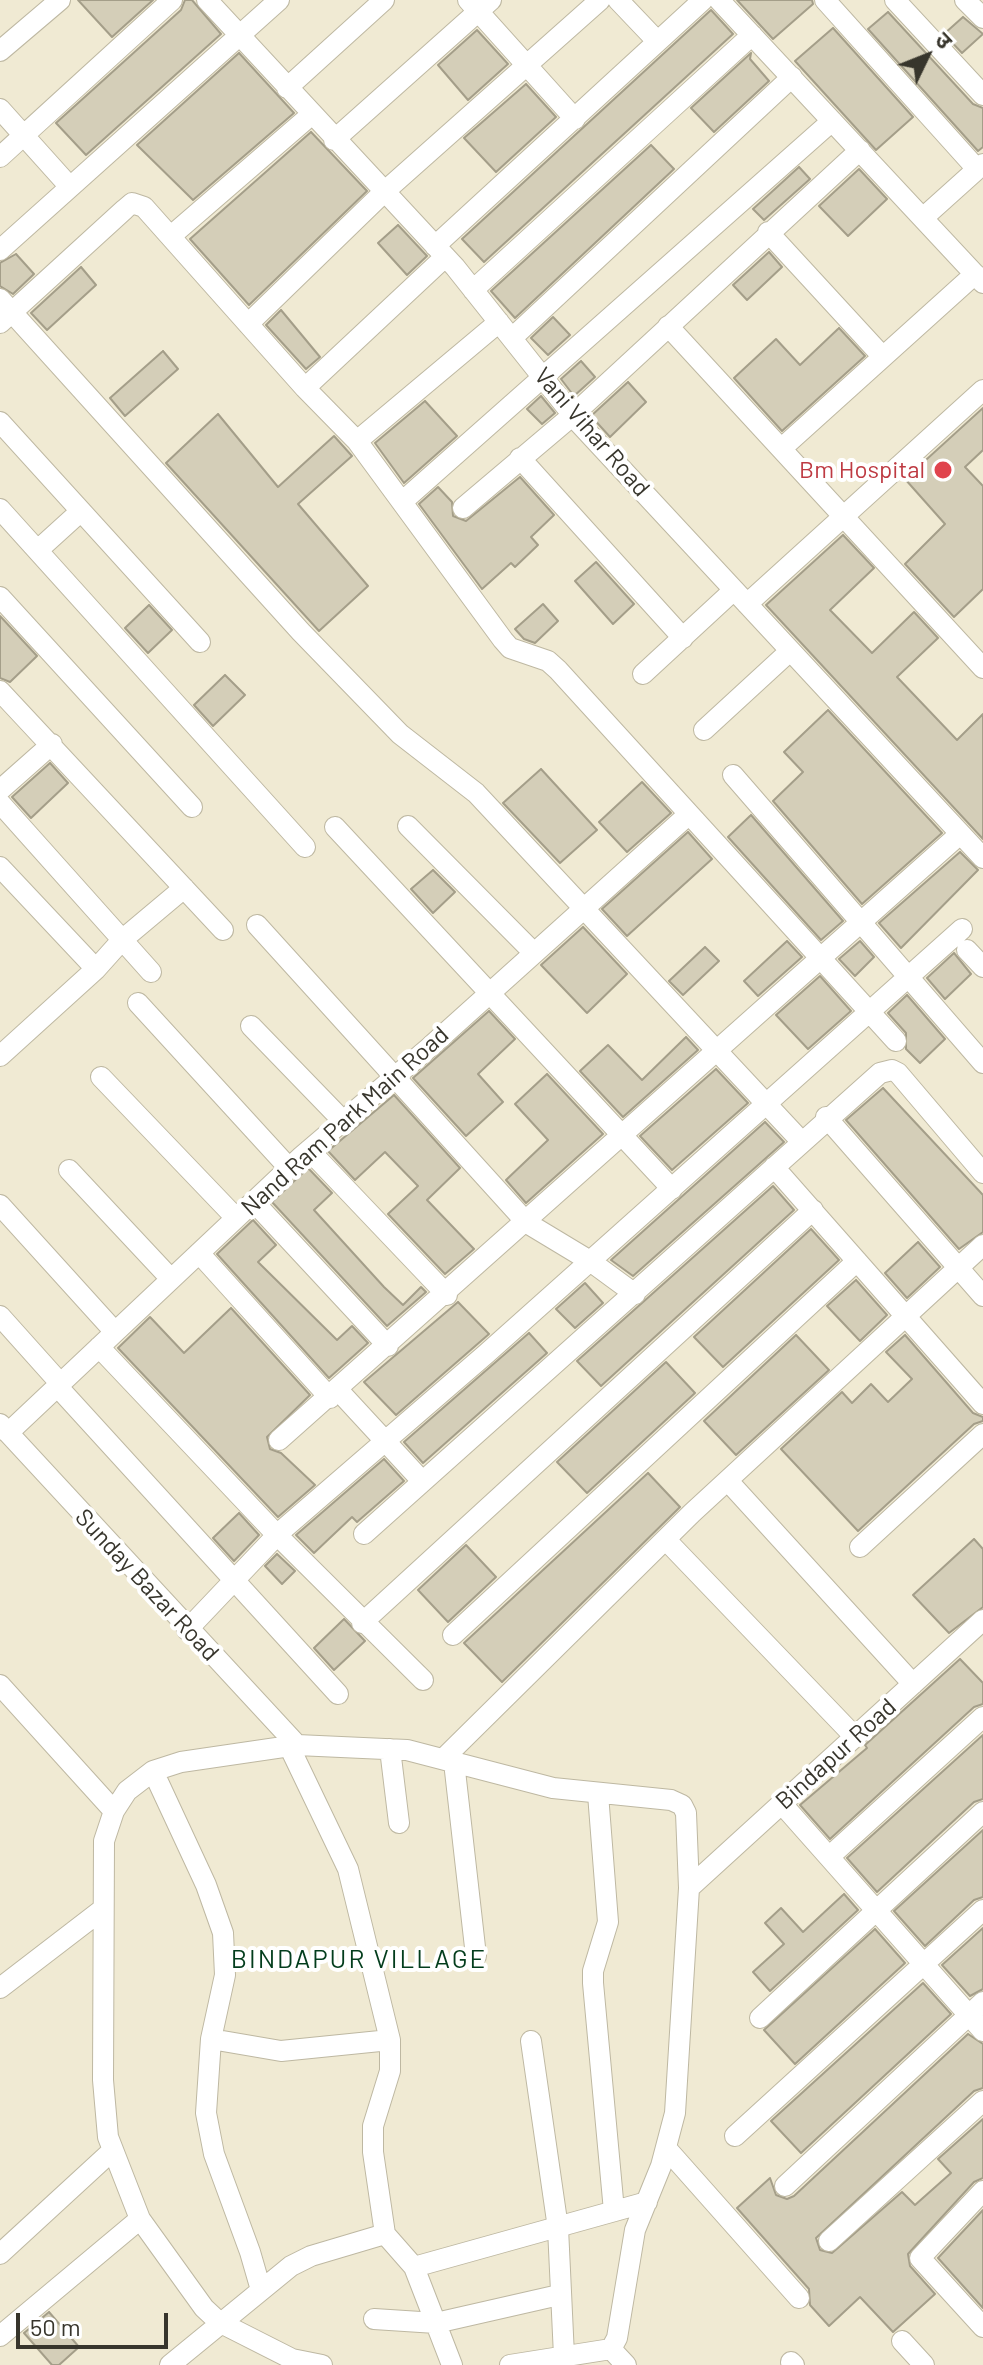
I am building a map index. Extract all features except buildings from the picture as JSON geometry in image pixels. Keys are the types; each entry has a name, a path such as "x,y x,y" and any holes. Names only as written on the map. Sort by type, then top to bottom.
{"street":[{"path":"0,51 60,0"},
{"path":"0,157 172,0"},
{"name":"Vani Vihar Road","path":"207,0 440,251 573,415 983,858"},
{"path":"0,250 279,0"},
{"path":"287,88 384,0"},
{"path":"248,324 384,192 600,0"},
{"path":"618,0 657,41"},
{"path":"305,388 575,119 703,0"},
{"path":"719,0 979,279 883,357 782,448"},
{"path":"825,0 980,167 924,217"},
{"path":"895,0 983,95"},
{"path":"965,0 983,18"},
{"path":"334,140 479,4 575,119"},
{"path":"473,290 752,35"},
{"path":"512,338 792,77"},
{"path":"0,109 70,187"},
{"path":"171,236 311,115"},
{"path":"403,501 832,121"},
{"path":"463,508 573,415 860,150"},
{"path":"801,1141 476,793 400,734 301,632 4,312 132,203 144,207 305,388 357,441 510,648 548,661 558,670 896,1041"},
{"path":"768,232 883,357"},
{"path":"357,441 499,322"},
{"path":"668,326 983,668"},
{"path":"643,674 683,638 843,517 983,390"},
{"path":"0,422 200,642"},
{"path":"520,458 683,638"},
{"path":"0,509 305,847"},
{"path":"38,550 81,511"},
{"path":"0,597 192,807"},
{"path":"704,730 790,651"},
{"path":"0,691 223,930"},
{"path":"0,790 52,744"},
{"path":"733,775 983,1063"},
{"path":"0,803 151,972"},
{"name":"Nand Ram Park Main Road","path":"4,1428 59,1385 289,1168 688,815"},
{"path":"408,826 534,953"},
{"path":"335,827 487,994 672,1189"},
{"path":"279,1440 447,1295 818,957 960,834"},
{"path":"0,867 96,969"},
{"path":"0,1056 96,969 122,940 184,888"},
{"path":"257,925 527,1223 590,1261 635,1294"},
{"path":"187,1630 277,1535 672,1189 962,929"},
{"path":"967,950 983,967"},
{"path":"138,1003 289,1168"},
{"path":"251,1026 343,1121"},
{"path":"364,1534 635,1294 826,1117 880,1073 892,1070 983,1173"},
{"path":"101,1077 236,1218"},
{"path":"826,1117 983,1296"},
{"path":"309,1150 447,1295"},
{"path":"774,1167 983,1404"},
{"path":"69,1170 171,1279"},
{"path":"254,1202 388,1346"},
{"path":"0,1205 115,1332"},
{"path":"362,1623 813,1210"},
{"path":"449,1761 666,1540 983,1245"},
{"path":"199,1253 334,1394 386,1440 422,1481"},
{"path":"453,1635 857,1261"},
{"path":"0,1316 338,1694"},
{"path":"99,1347 362,1623 423,1680"},
{"name":"Sunday Bazar Road","path":"4,1428 293,1746 348,1869 390,2040 390,2071 373,2126 373,2152 385,2234"},
{"path":"860,1547 983,1434"},
{"path":"728,1481 913,1684"},
{"path":"666,1540 855,1737"},
{"name":"Bindapur Road","path":"689,1888 983,1620"},
{"path":"0,1685 114,1811"},
{"path":"829,1857 983,1717"},
{"path":"322,2365 292,2359 219,2322 204,2308 140,2219 112,2151 103,2080 104,1841 114,1811 127,1791 153,1771 181,1762 293,1746 390,1749 553,1788 671,1800 682,1805 686,1813 689,1888 675,2113 666,2148 635,2230 617,2338 611,2349"},
{"path":"390,1749 399,1823"},
{"path":"449,1761 476,1956"},
{"path":"153,1771 206,1885 223,1933 225,1975 211,2039 207,2128 261,2290"},
{"path":"598,1794 608,1922 593,1971 593,1983 614,2211"},
{"path":"782,1804 925,1965 976,2009 983,2031"},
{"path":"760,2018 983,1812"},
{"path":"0,1988 103,1909"},
{"path":"735,2136 983,1910"},
{"path":"785,2186 976,2009"},
{"path":"211,2039 281,2051 390,2040"},
{"path":"531,2041 558,2228 564,2356"},
{"path":"829,2241 983,2101"},
{"path":"666,2148 799,2298"},
{"path":"0,2254 112,2151"},
{"path":"983,2191 920,2258 983,2327"},
{"path":"414,2267 647,2202"},
{"path":"0,2336 140,2219"},
{"path":"170,2365 219,2322 311,2256 385,2234 414,2267 452,2365"},
{"path":"374,2319 436,2323 559,2295"},
{"path":"902,2341 924,2365"},
{"path":"510,2365 611,2349"},
{"path":"611,2349 626,2365"}],"place":[{"name":"Bm Hospital","path":"943,470"}],"district":[{"name":"BINDAPUR VILLAGE","path":"359,1959"}]}
